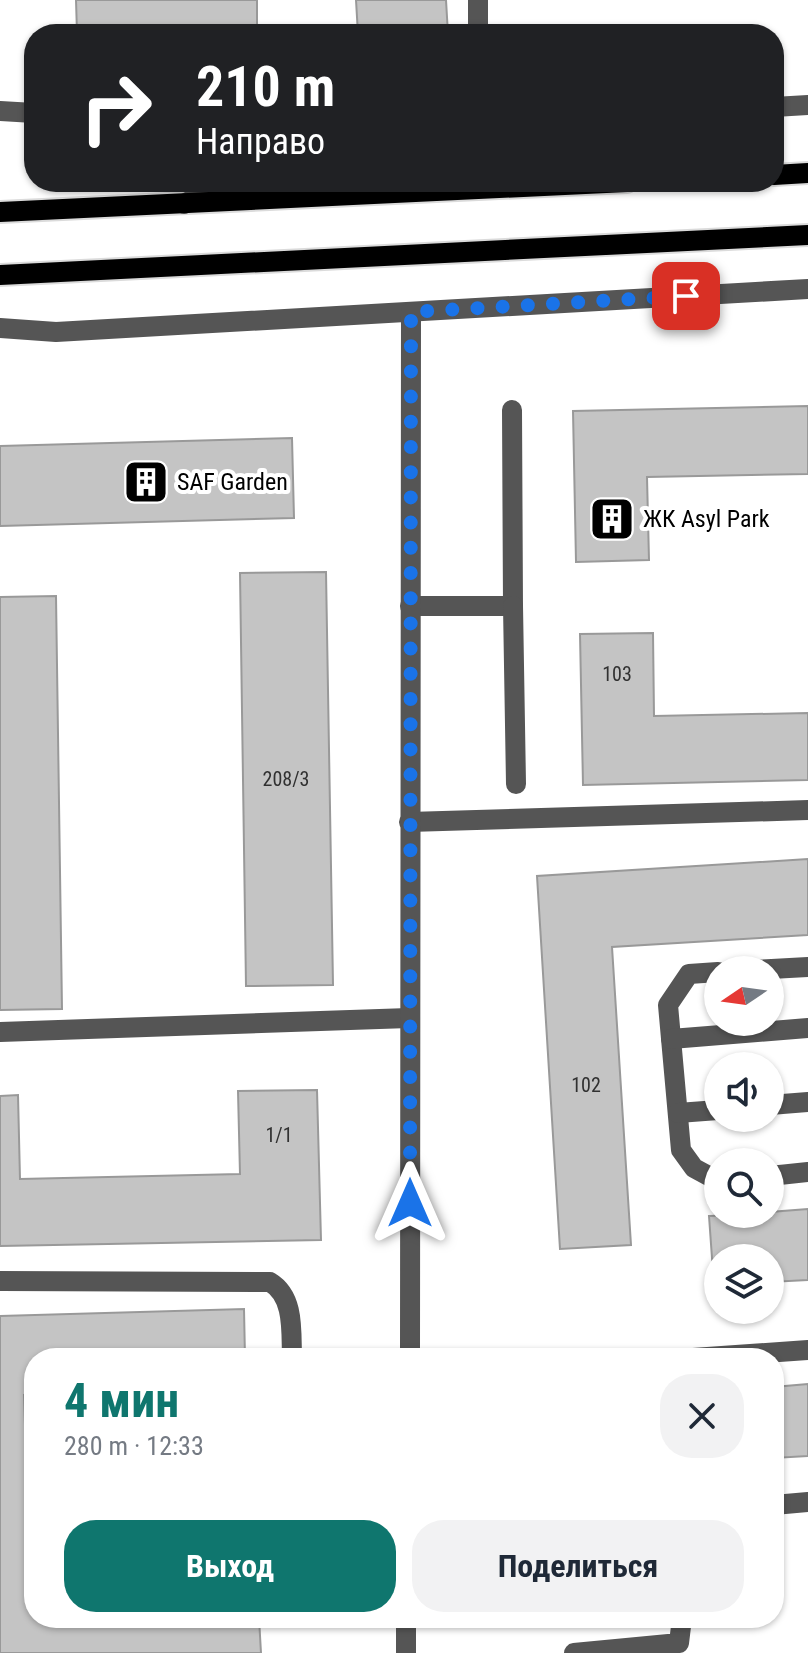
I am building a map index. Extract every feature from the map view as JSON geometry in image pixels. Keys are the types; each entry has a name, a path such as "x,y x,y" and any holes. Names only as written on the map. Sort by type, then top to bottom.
{"main road":[{"path":"784,174 808,173"},
{"path":"0,212 184,204 344,192"},
{"path":"0,275 808,235"}],"street":[{"path":"478,0 478,24"},
{"path":"784,106 808,105"},
{"path":"0,111 24,112"},
{"path":"184,204 206,192"},
{"path":"0,328 56,332 808,289"},
{"path":"410,1348 411,312"},
{"path":"512,410 516,784"},
{"path":"410,606 513,606"},
{"path":"409,822 808,810"},
{"path":"784,968 808,967"},
{"path":"704,973 689,974 668,1005 681,1150 694,1168 704,1173"},
{"path":"0,1032 409,1018"},
{"path":"671,1039 808,1028"},
{"path":"784,1104 808,1102"},
{"path":"678,1113 704,1111"},
{"path":"784,1175 808,1172"},
{"path":"0,1281 270,1282 278,1287 290,1312 292,1348"},
{"path":"784,1352 808,1350"},
{"path":"784,1504 808,1502"},
{"path":"406,1628 406,1653"},
{"path":"574,1653 679,1643 681,1628"}],"building":[{"path":"76,0 257,0 257,24 77,24"},
{"path":"356,0 446,0 447,24 357,24"},
{"name":"ЖК Asyl Park","path":"808,406 808,474 647,477 649,560 576,562 573,411"},
{"name":"SAF Garden","path":"292,438 294,518 0,526 0,446"},
{"path":"326,572 333,985 246,986 240,573"},
{"path":"56,596 62,1009 0,1010 0,597"},
{"path":"653,633 654,716 808,713 808,780 583,785 580,634"},
{"path":"808,859 808,935 612,947 631,1245 560,1249 537,876"},
{"path":"317,1090 321,1240 0,1246 0,1096 18,1095 20,1179 240,1174 238,1091"},
{"path":"808,1209 808,1280 784,1281 784,1244 711,1244 710,1228 784,1228 784,1211"},
{"path":"244,1309 245,1348 24,1348 24,1628 260,1628 261,1653 0,1653 0,1316"},
{"path":"808,1384 808,1456 784,1457 784,1386"}],"place":[{"name":"SAF Garden","path":"146,482"},
{"name":"ЖК Asyl Park","path":"612,519"}],"route":[{"path":"410,1203 411,312 686,296"}]}
